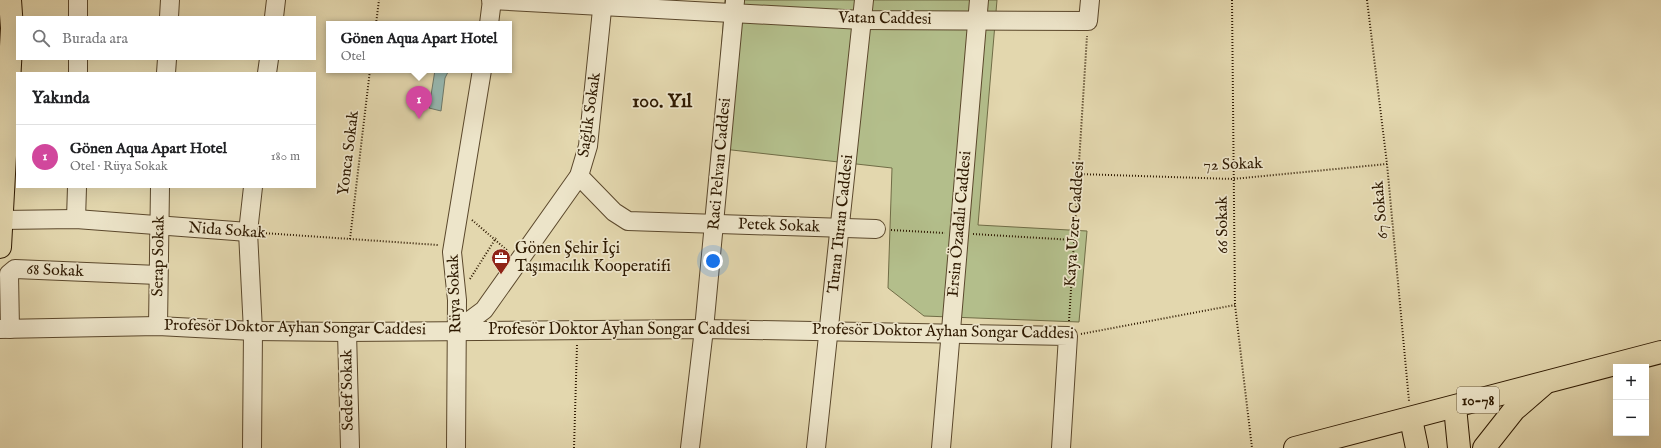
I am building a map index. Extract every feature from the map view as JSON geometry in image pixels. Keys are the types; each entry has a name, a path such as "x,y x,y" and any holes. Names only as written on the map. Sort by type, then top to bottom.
{"main road":[{"path":"0,247 12,28 10,0"},
{"name":"10-78","path":"1295,448 1329,445 1411,419 1661,352"},
{"path":"1484,448 1514,410 1546,382"},
{"path":"1455,407 1459,448"},
{"path":"1411,419 1417,448"}],"street":[{"path":"78,0 78,16"},
{"path":"169,16 170,0"},
{"path":"274,16 276,0"},
{"path":"489,21 492,0"},
{"name":"Vatan Caddesi","path":"492,0 735,6 862,20 1088,21"},
{"name":"Turan Turan Caddesi","path":"816,448 864,0"},
{"name":"Ersin Özadalı Caddesi","path":"940,448 979,0"},
{"path":"1088,21 1090,0"},
{"name":"Sağlık Sokak","path":"457,330 484,310 580,176 588,146 603,3"},
{"name":"Raci Pelvan Caddesi","path":"690,448 704,329 735,6"},
{"path":"78,60 78,72"},
{"path":"166,72 167,60"},
{"path":"267,72 269,60"},
{"name":"Rüya Sokak","path":"456,448 457,300 452,252 460,211 482,73"},
{"name":"Petek Sokak","path":"580,176 614,212 628,221 714,225 876,229"},
{"path":"76,219 77,188"},
{"name":"Serap Sokak","path":"158,326 158,227 160,188"},
{"path":"252,448 253,331 248,232 253,188"},
{"name":"Nida Sokak","path":"1,220 76,219 158,227 248,232"},
{"name":"68 Sokak","path":"5,329 9,274 15,270 158,275"},
{"name":"Profesör Doktor Ayhan Songar Caddesi","path":"5,329 158,326 253,331 347,332 704,329 1068,336"},
{"name":"Sedef Sokak","path":"347,332 350,448"},
{"path":"1061,448 1068,336"}],"path":[{"path":"376,21 379,0"},
{"name":"66 Sokak","path":"1232,0 1235,305 1252,448"},
{"name":"67 Sokak","path":"1367,0 1388,164 1411,419"},
{"name":"Kaya Uzer Caddesi","path":"1068,336 1088,21"},
{"name":"Yonca Sokak","path":"350,239 370,73"},
{"name":"72 Sokak","path":"1078,174 1234,178 1388,164"},
{"path":"460,211 496,238 518,262"},
{"name":"Nida Sokak","path":"248,232 453,246"},
{"path":"457,300 496,238"},
{"name":"Profesör Doktor Ayhan Songar Caddesi","path":"1068,336 1235,305"},
{"path":"574,448 578,330"}],"green space":[{"path":"725,0 997,0 978,225 1087,231 1079,322 924,316 888,288 892,168 714,148"}],"water":[{"path":"435,73 448,73 445,78 441,111 429,108"}],"place":[{"name":"Gönen Aqua Apart Hotel","path":"419,119"},
{"name":"Gönen Şehir İçi Taşımacılık Kooperatifi","path":"501,275"}],"district":[{"name":"100. Yıl","path":"662,101"}]}
